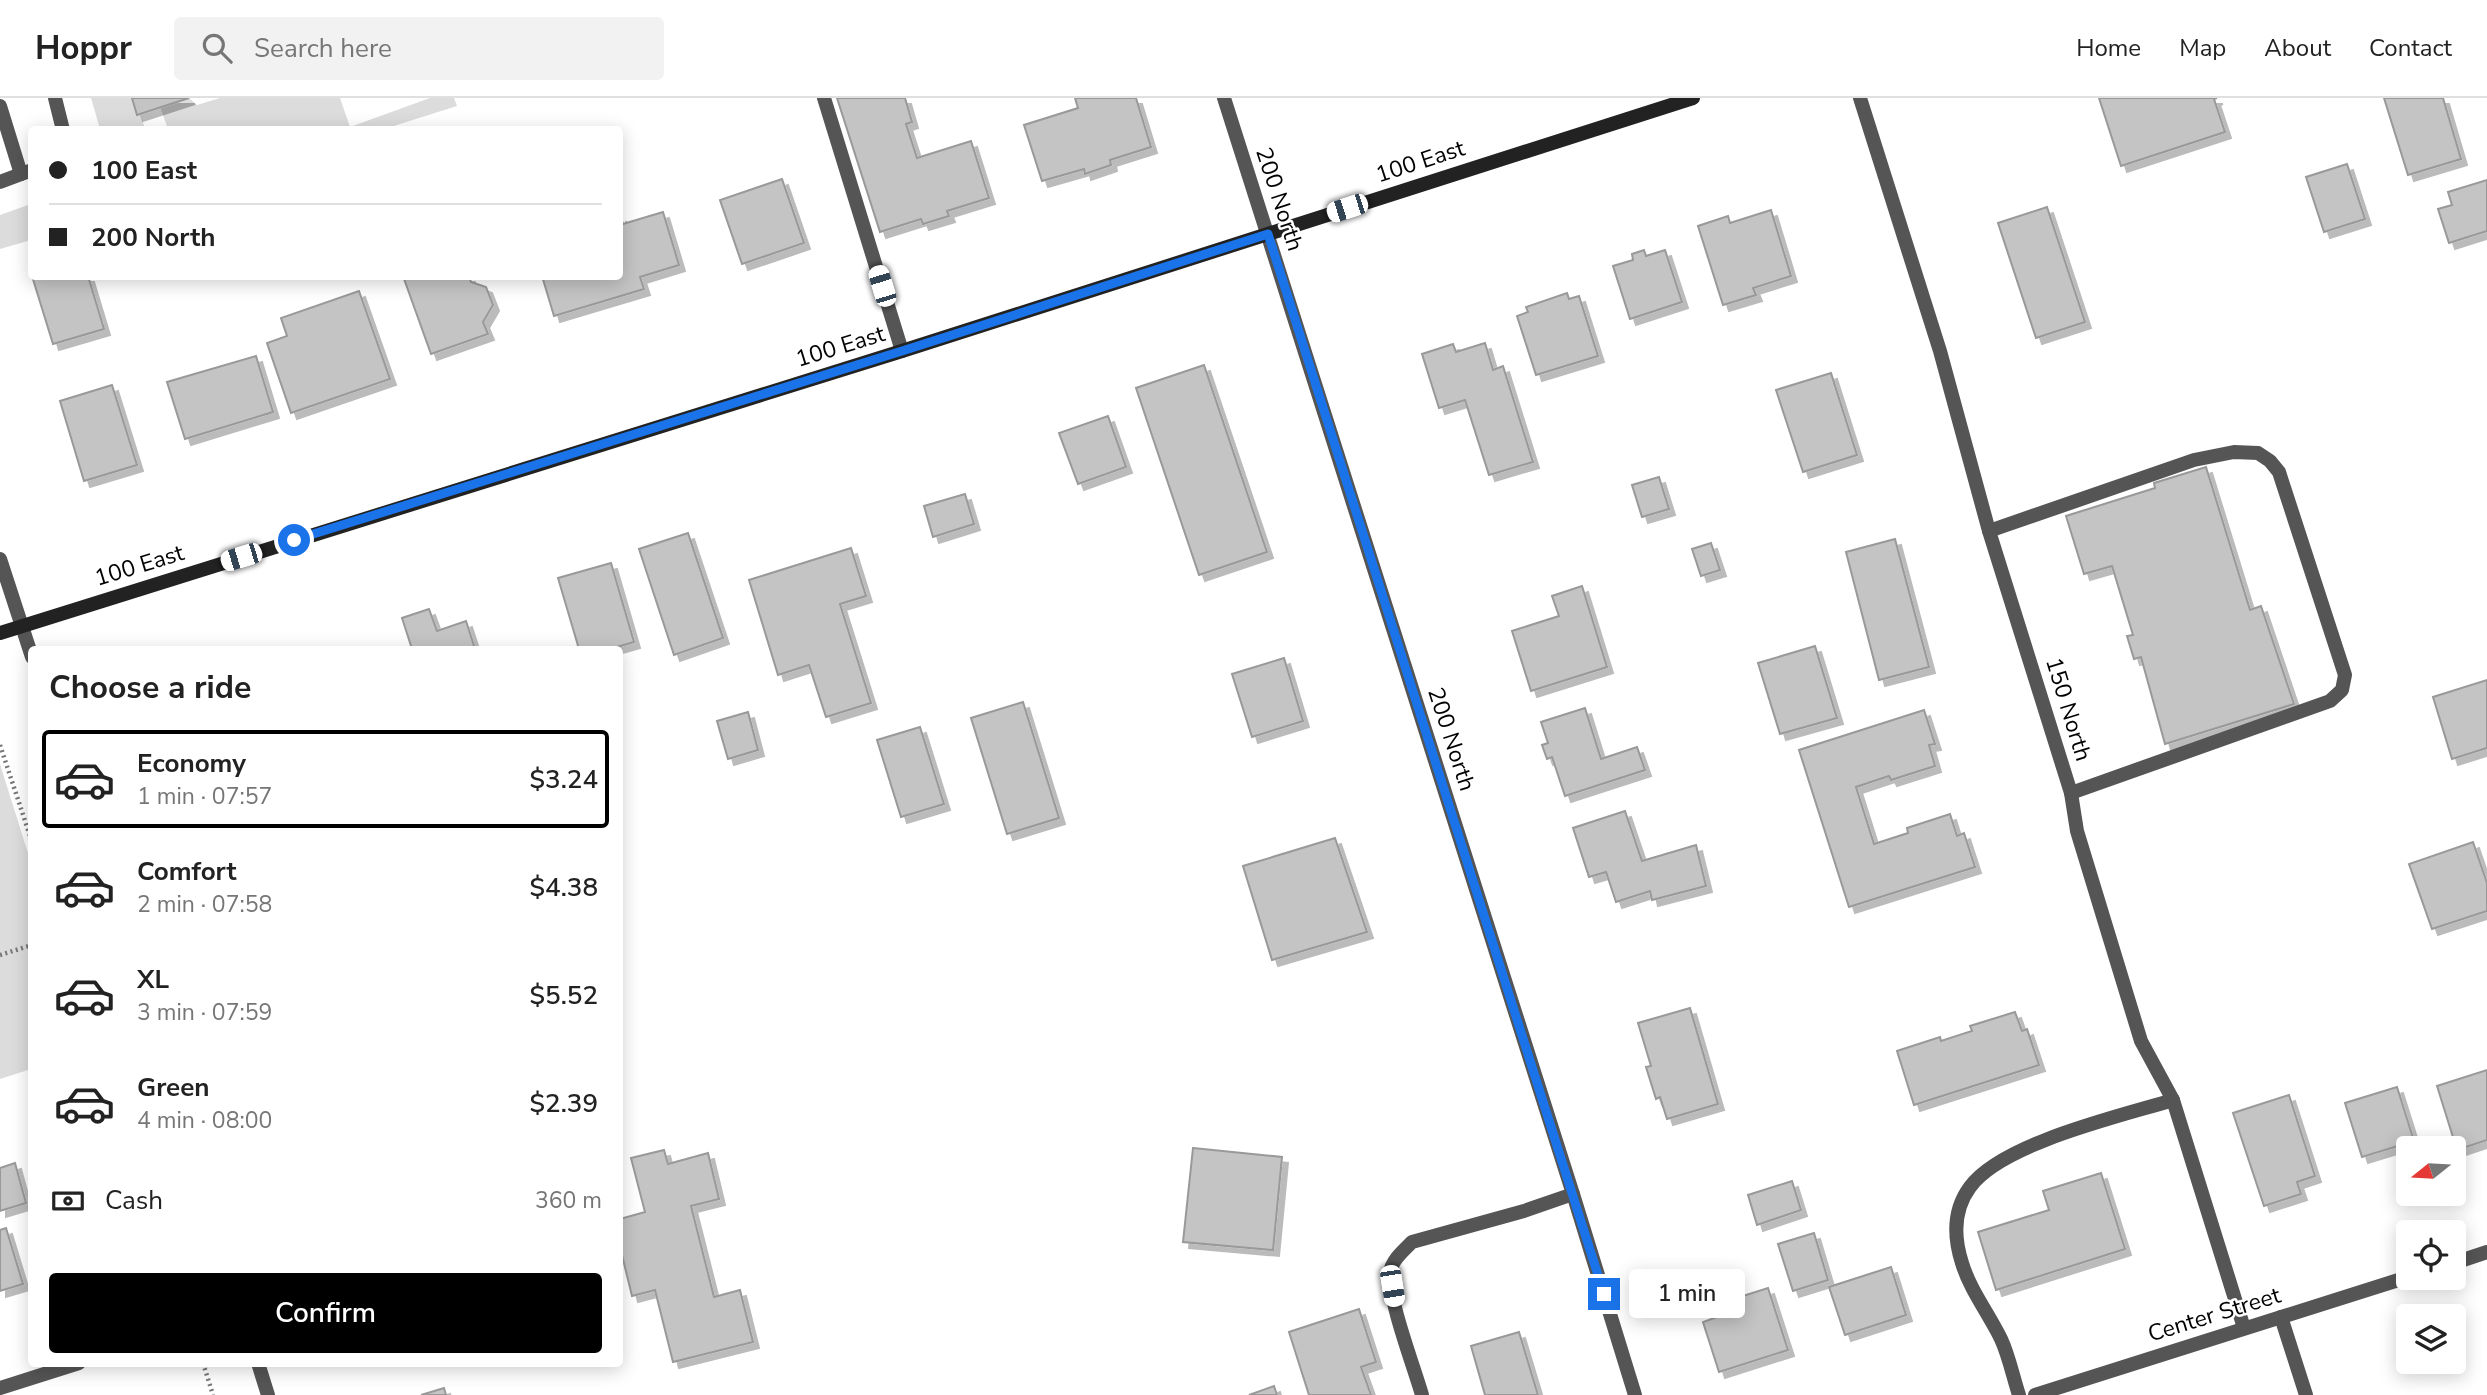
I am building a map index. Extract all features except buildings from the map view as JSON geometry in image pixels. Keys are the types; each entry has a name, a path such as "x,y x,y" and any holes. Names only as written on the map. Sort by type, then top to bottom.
{"main road":[{"name":"100 East","path":"0,633 902,351 1693,98"}],"street":[{"path":"55,98 62,126"},
{"path":"824,98 902,351"},
{"name":"200 North","path":"1224,98 1635,1395"},
{"name":"150 North","path":"1860,98 1940,351 1989,531 2071,793 2077,831 2141,1041 2173,1100 2244,1328"},
{"path":"0,106 26,172 0,181"},
{"path":"1989,531 2194,460 2234,452 2258,453 2270,461 2279,472 2345,675 2342,690 2330,701 2071,793"},
{"path":"0,559 28,646"},
{"path":"2019,1395 2003,1342 1962,1266 1955,1235 1959,1210 1970,1187 1993,1166 2022,1149 2173,1100"},
{"path":"1422,1395 1394,1301 1390,1271 1399,1255 1412,1242 1524,1211 1573,1194"},
{"path":"2466,1258 2487,1252"},
{"name":"Center Street","path":"2035,1395 2396,1281"},
{"path":"2281,1317 2306,1395"},
{"path":"0,1388 66,1367"},
{"path":"259,1367 268,1395"}],"path":[{"path":"0,745 28,830"},
{"path":"0,955 28,947"},
{"path":"204,1367 213,1395"}],"shaded area":[{"path":"91,98 132,98 144,126 99,126"},
{"path":"189,98 197,105 220,98 340,98 350,126 167,126 160,107"},
{"path":"430,98 454,98 457,106 394,126 353,126"},
{"path":"28,205 28,241 0,249 0,215"},
{"path":"0,764 28,853 28,1070 0,1079"}],"route":[{"path":"294,540 1268,234 1604,1294"}]}
